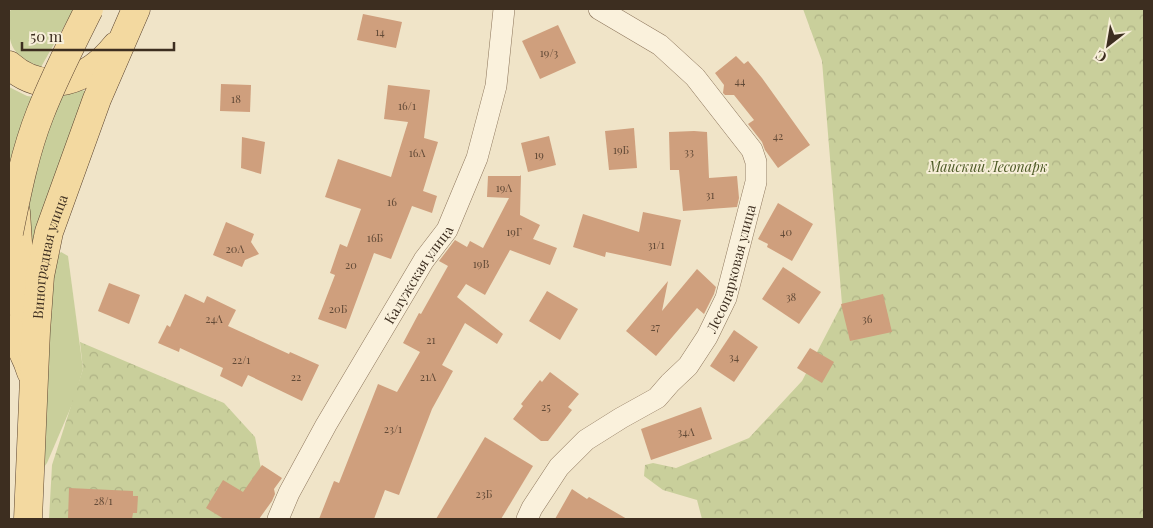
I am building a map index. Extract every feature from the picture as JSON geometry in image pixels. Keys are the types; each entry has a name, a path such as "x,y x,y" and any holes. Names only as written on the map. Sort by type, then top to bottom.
{"main road":[{"path":"9,233 21,174 40,115 58,70 89,9"},
{"name":"Виноградная улица","path":"28,519 40,276 49,232 97,99 136,9"},
{"path":"9,65 16,72 36,80 58,83 72,80 107,57 124,35"},
{"path":"9,189 16,212 22,304 32,357 34,398"},
{"path":"9,329 27,358 32,377 34,398"}],"street":[{"name":"Калужская улица","path":"278,519 289,493 326,425 424,260 447,230 477,158 496,86 504,9"},
{"name":"Лесопарковая улица","path":"527,519 532,508 559,467 586,440 657,398 688,366 707,337 726,298 756,182 756,162 752,150 695,76 660,45 599,9"}],"green space":[{"path":"11,9 74,9 41,67 22,57 14,49 10,36 9,14"},
{"name":"Майский Лесопарк","path":"803,9 1144,9 1144,519 702,519 697,500 663,490 644,476 645,465 653,463 676,468 749,438 802,381 842,304 822,61"},
{"path":"9,87 27,96 54,100 81,89 86,92 33,254 22,205 9,163"},
{"path":"61,252 68,256 83,369 74,400 47,463 44,467 41,467 44,328 58,255"},
{"path":"80,342 224,403 255,437 262,474 240,512 238,519 49,519 52,465 83,369"}],"building":[{"path":"363,14 402,22 396,48 357,40"},
{"path":"558,25 576,63 540,79 522,41"},
{"path":"736,56 744,64 748,61 810,145 778,168 748,124 754,120 734,95 725,95 723,93 724,85 715,73"},
{"path":"221,84 251,85 250,112 220,111"},
{"path":"388,85 430,90 424,138 438,142 423,191 437,196 432,213 412,206 391,259 374,253 346,329 318,319 335,275 330,273 340,244 347,247 361,209 325,197 338,159 391,177 408,122 384,119"},
{"path":"634,128 637,168 609,170 605,131"},
{"path":"669,132 707,132 709,178 737,176 739,198 737,207 683,211 679,170 670,170"},
{"path":"549,136 556,165 528,172 521,143"},
{"path":"242,137 265,142 261,174 241,168"},
{"path":"521,175 520,215 540,225 533,239 557,248 550,265 510,250 485,295 466,284 457,297 503,334 497,344 465,323 442,365 453,371 432,409 399,495 385,490 374,519 319,519 334,481 339,483 378,384 397,392 420,352 403,343 448,266 439,261 455,240 467,247 470,241 483,248 509,198 487,197 488,176"},
{"path":"778,203 813,224 792,261 767,247 768,244 758,239"},
{"path":"643,212 681,220 671,266 606,252 605,257 573,247 583,214 639,232"},
{"path":"226,222 254,234 251,242 259,254 245,260 242,267 213,255"},
{"path":"783,267 821,292 799,324 762,299"},
{"path":"697,269 716,287 714,294 704,314 697,308 656,356 626,331 668,281 662,311"},
{"path":"109,283 140,295 129,324 98,311"},
{"path":"547,291 578,309 560,340 529,321"},
{"path":"185,294 204,303 207,296 236,310 228,326 289,354 290,352 319,365 302,401 248,375 242,387 220,376 223,368 180,348 179,352 158,343 167,325 170,327"},
{"path":"883,294 892,332 850,341 841,304"},
{"path":"734,330 758,347 734,382 710,366"},
{"path":"810,348 834,362 822,383 797,368"},
{"path":"550,372 579,394 568,407 572,410 548,441 541,441 513,419 523,406 521,404 540,380 542,382"},
{"path":"701,407 712,439 651,460 641,429"},
{"path":"485,437 533,466 501,519 436,519"},
{"path":"262,465 282,478 274,489 275,494 272,501 259,519 224,519 206,508 223,480 243,492"},
{"path":"69,488 133,491 133,496 138,496 137,513 133,513 132,519 68,519"},
{"path":"572,489 587,499 589,497 627,519 555,519"}]}
